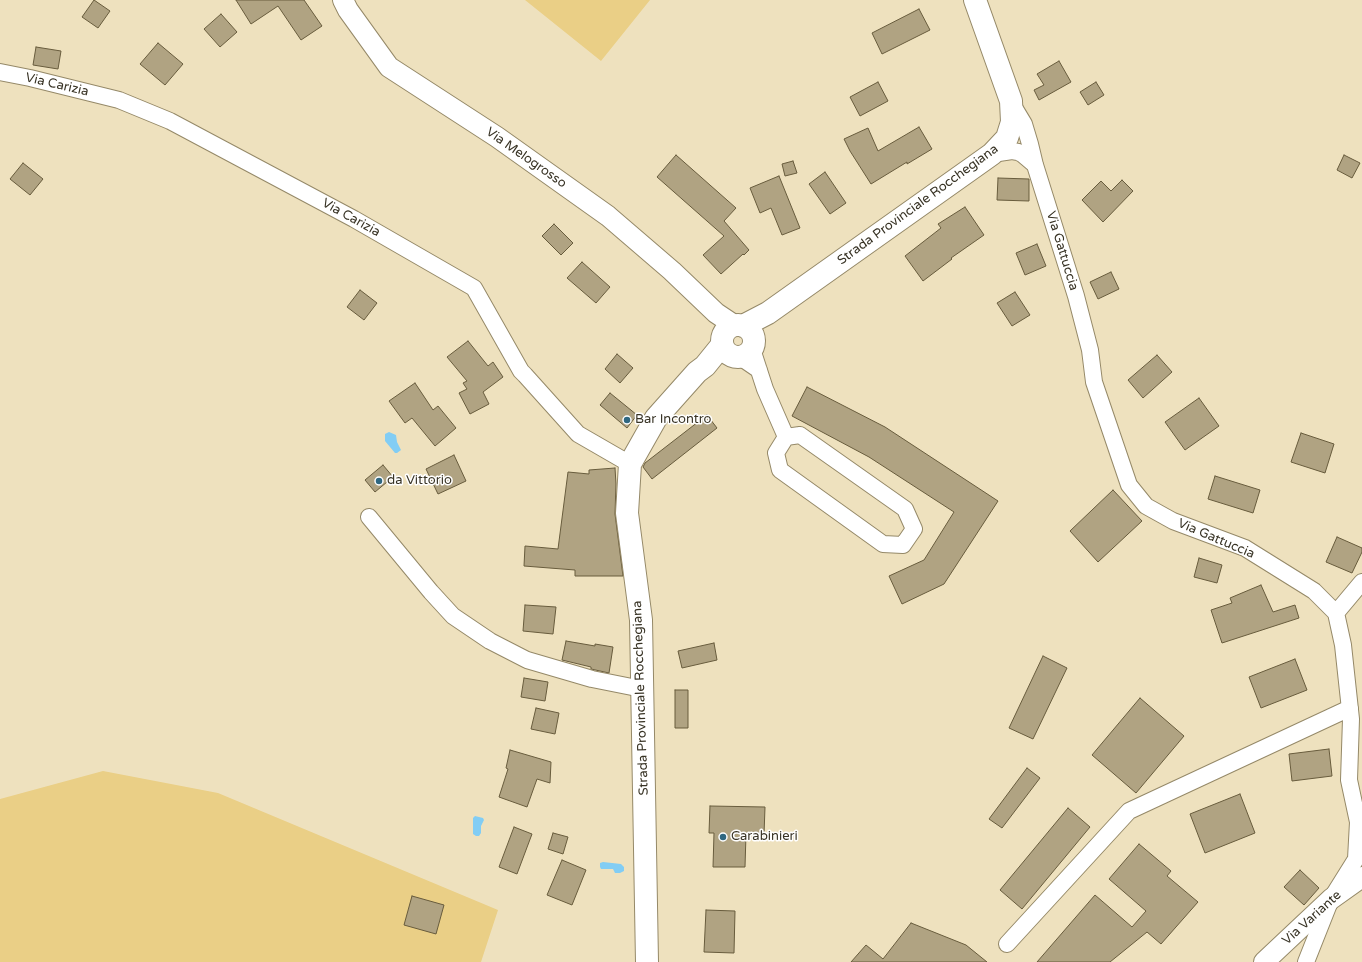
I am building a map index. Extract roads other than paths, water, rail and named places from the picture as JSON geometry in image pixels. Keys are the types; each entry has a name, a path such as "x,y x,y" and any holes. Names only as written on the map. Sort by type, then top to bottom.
{"main road":[{"name":"Strada Provinciale Rocchegiana","path":"647,962 640,620 627,513 630,464 656,418 697,372 737,341 768,313 992,154 1006,138 1012,122 1011,101 975,0"}],"street":[{"name":"Via Melogrosso","path":"343,0 348,10 389,66 497,137 608,216 672,271 716,313 737,341"},
{"name":"Via Carizia","path":"0,72 120,100 170,121 354,219 474,288 521,371 578,434 630,464"},
{"name":"Via Gattuccia","path":"1011,101 1024,124 1035,165 1076,296 1090,350 1094,382 1129,485 1146,506 1173,521 1245,548 1314,591 1336,614 1344,644 1351,719 1349,780 1358,822 1356,859 1331,899 1306,962"},
{"path":"1008,134 1025,139 1030,144"},
{"path":"992,154 1012,151 1018,152 1035,165"},
{"path":"737,341 759,370 765,389 786,437"},
{"path":"800,435 905,509 914,529 903,544 883,544 780,470 776,453 786,437 800,435"},
{"path":"368,517 453,616 490,641 528,660 592,679 642,688"},
{"path":"1336,614 1362,582"},
{"path":"1008,944 1129,811 1350,708"},
{"name":"Via Variante","path":"1264,962 1331,899 1362,877"}],"water":[{"path":"389,432 396,435 397,442 401,450 397,453 395,453 385,441 385,434"},
{"path":"475,816 483,818 484,820 479,836 473,834 473,818"},
{"path":"600,863 621,864 624,867 624,871 615,873 613,869 601,869"}],"place":[{"name":"Bar Incontro","path":"627,420"},
{"name":"da Vittorio","path":"379,481"},
{"name":"Carabinieri","path":"723,837"}]}
